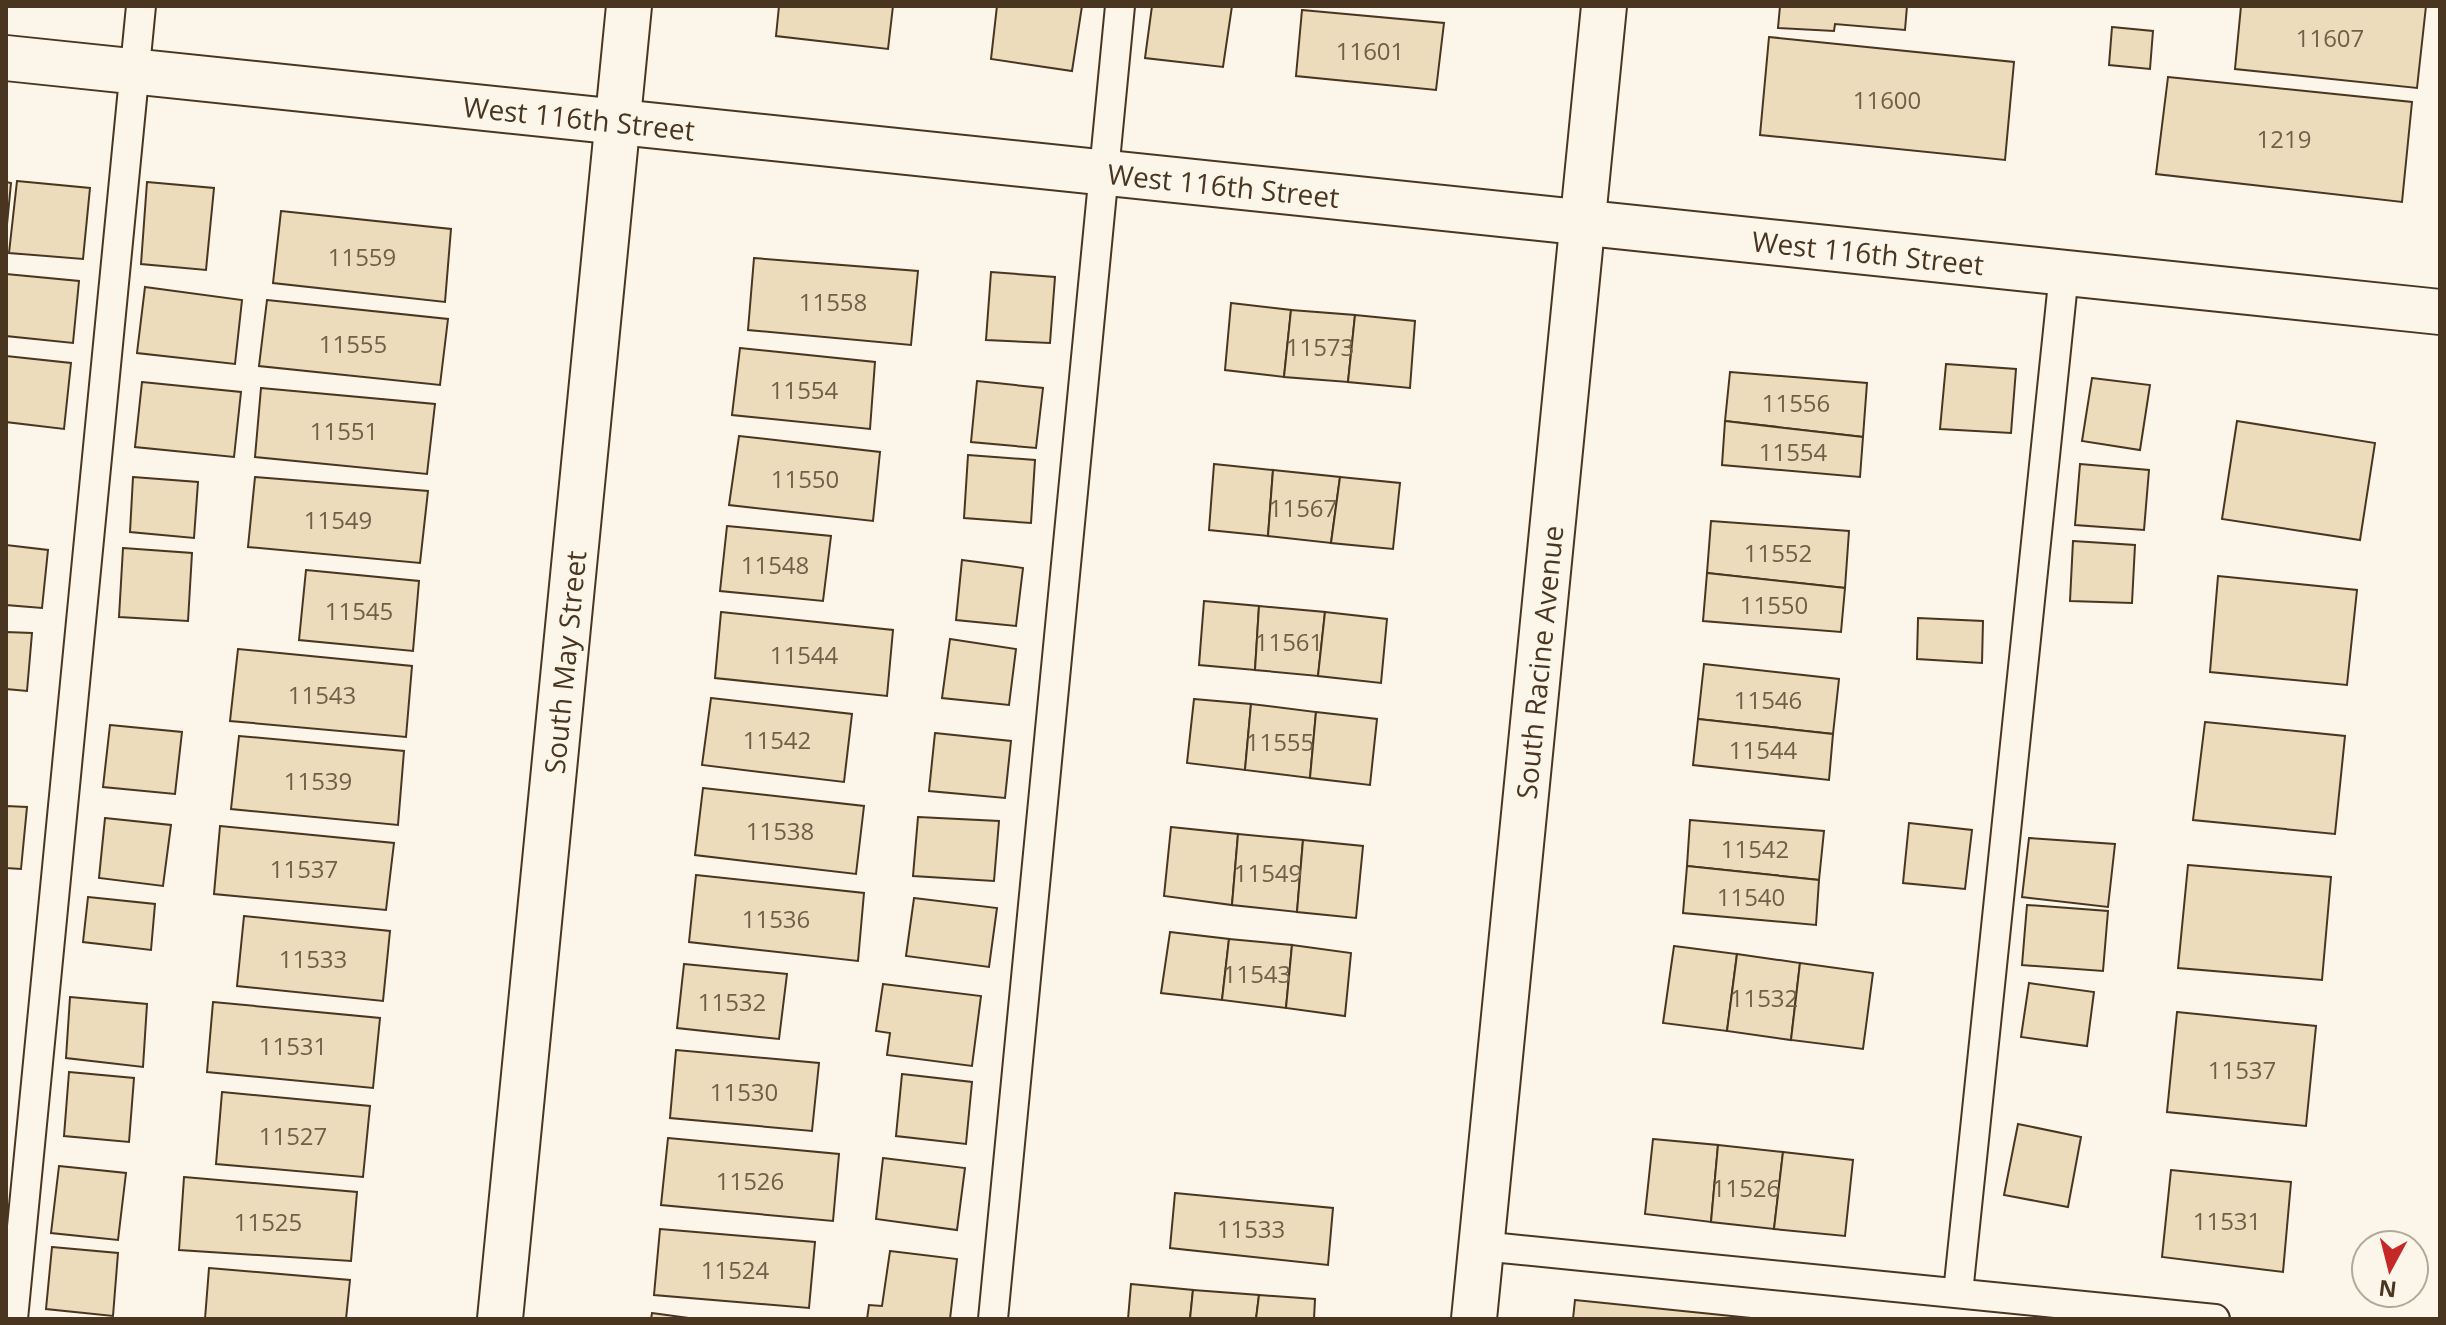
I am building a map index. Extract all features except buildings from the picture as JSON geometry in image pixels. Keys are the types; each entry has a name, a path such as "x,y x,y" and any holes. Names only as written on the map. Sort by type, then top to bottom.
{"street":[{"name":"South May Street","path":"500,1319 629,6"},
{"name":"South Racine Avenue","path":"1474,1319 1604,6"},
{"name":"West 116th Street","path":"6,58 2440,312"}],"lane":[{"path":"13,1319 141,6"},
{"path":"993,1319 1120,6"},
{"path":"1958,1293 2064,273"},
{"path":"1481,1246 2215,1319"}]}
